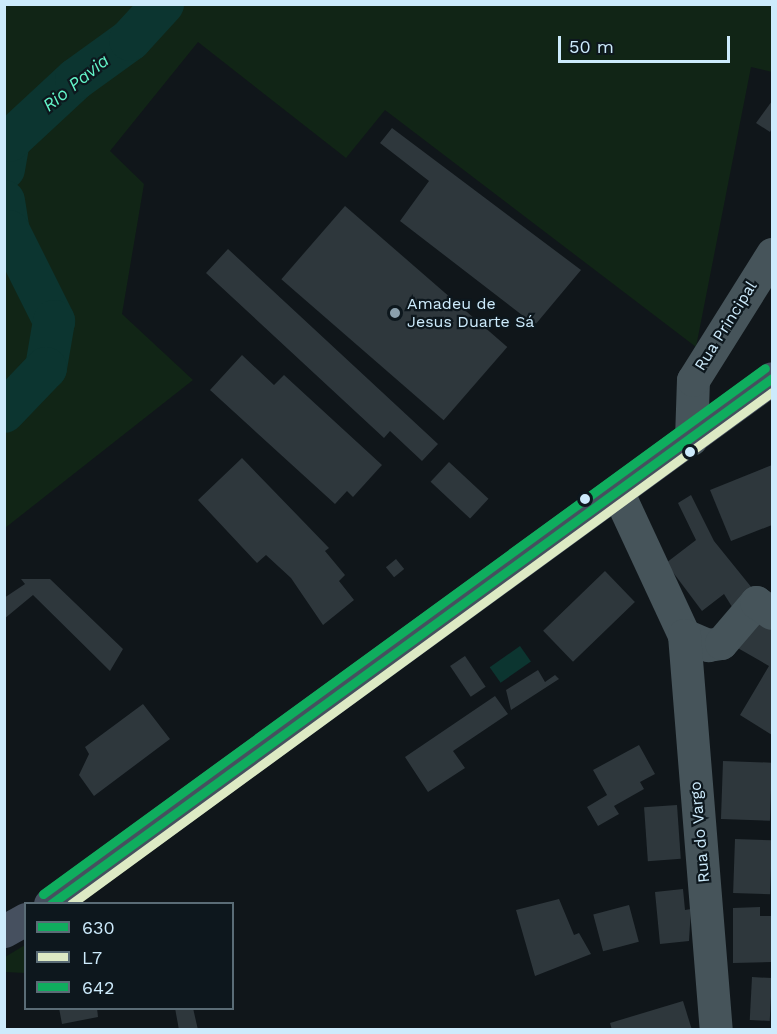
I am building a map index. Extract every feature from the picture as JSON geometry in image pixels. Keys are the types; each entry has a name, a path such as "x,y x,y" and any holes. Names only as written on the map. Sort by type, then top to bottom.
{"main road":[{"path":"51,902 691,439 767,390"},
{"path":"4,932 24,920"}],"street":[{"name":"Rua Principal","path":"691,439 693,380 772,254"},
{"name":"Rua do Vargo","path":"618,493 684,635 716,1029"},
{"path":"684,635 708,645 721,643 756,602 772,613"}],"shaded area":[{"path":"5,5 772,5 772,72 751,67 696,347 385,110 346,158 198,42 110,151 144,184 122,314 193,380 5,528"},
{"path":"520,646 531,662 501,683 490,667"},
{"path":"24,946 24,973 5,972 5,957"}],"building":[{"path":"772,101 772,128 770,132 756,123"},
{"path":"392,128 581,270 535,325 400,221 429,181 380,143"},
{"name":"Amadeu de Jesus Duarte Sá","path":"345,206 507,347 444,420 281,279"},
{"path":"228,249 438,444 422,461 390,431 384,438 206,273"},
{"path":"242,355 274,385 284,375 382,465 353,497 347,491 335,504 210,390"},
{"path":"242,458 329,548 325,551 345,575 339,581 354,600 323,625 291,578 266,555 257,563 198,500"},
{"path":"449,462 488,499 470,519 431,482"},
{"path":"772,465 772,525 731,541 710,490"},
{"path":"691,495 714,541 752,588 734,610 724,594 702,611 666,563 696,540 678,503"},
{"path":"396,559 404,569 394,577 386,567"},
{"path":"605,571 635,602 573,662 543,631"},
{"path":"21,579 50,579 123,649 110,671 33,595 4,619 4,598 25,584"},
{"path":"761,616 772,623 772,735 740,715 769,666 736,647"},
{"path":"465,656 486,687 471,697 450,666"},
{"path":"538,670 545,682 555,675 559,679 511,710 506,690"},
{"path":"495,696 508,714 453,751 465,768 428,792 405,757"},
{"path":"143,704 170,739 94,796 79,775 89,754 85,747"},
{"path":"639,745 655,774 640,782 644,789 614,806 619,814 598,826 587,807 607,795 593,770"},
{"path":"723,761 772,763 770,821 721,819"},
{"path":"677,805 681,859 648,861 644,807"},
{"path":"735,839 772,840 770,894 733,893"},
{"path":"683,889 685,910 691,909 689,941 660,944 655,892"},
{"path":"559,899 574,935 579,933 591,954 535,976 516,910"},
{"path":"629,905 639,942 603,951 593,915"},
{"path":"760,907 760,916 772,916 772,962 733,963 733,908"},
{"path":"752,977 772,978 770,1021 750,1020"},
{"path":"683,1001 692,1030 612,1030 610,1023"},
{"path":"59,1010 97,1010 98,1017 62,1024"},
{"path":"175,1010 193,1010 198,1030 179,1030"}],"waterway":[{"name":"Rio Pavia","path":"4,169 9,141 76,79 130,40 163,4"},
{"name":"Rio Pavia","path":"4,201 9,231 54,321 46,368 4,412"}],"transit line":[{"name":"642","path":"43,894 765,368"},
{"name":"630","path":"54,902 772,378"},
{"name":"L7","path":"74,902 772,392"}],"place":[{"name":"Amadeu de Jesus Duarte Sá","path":"395,313"}]}
